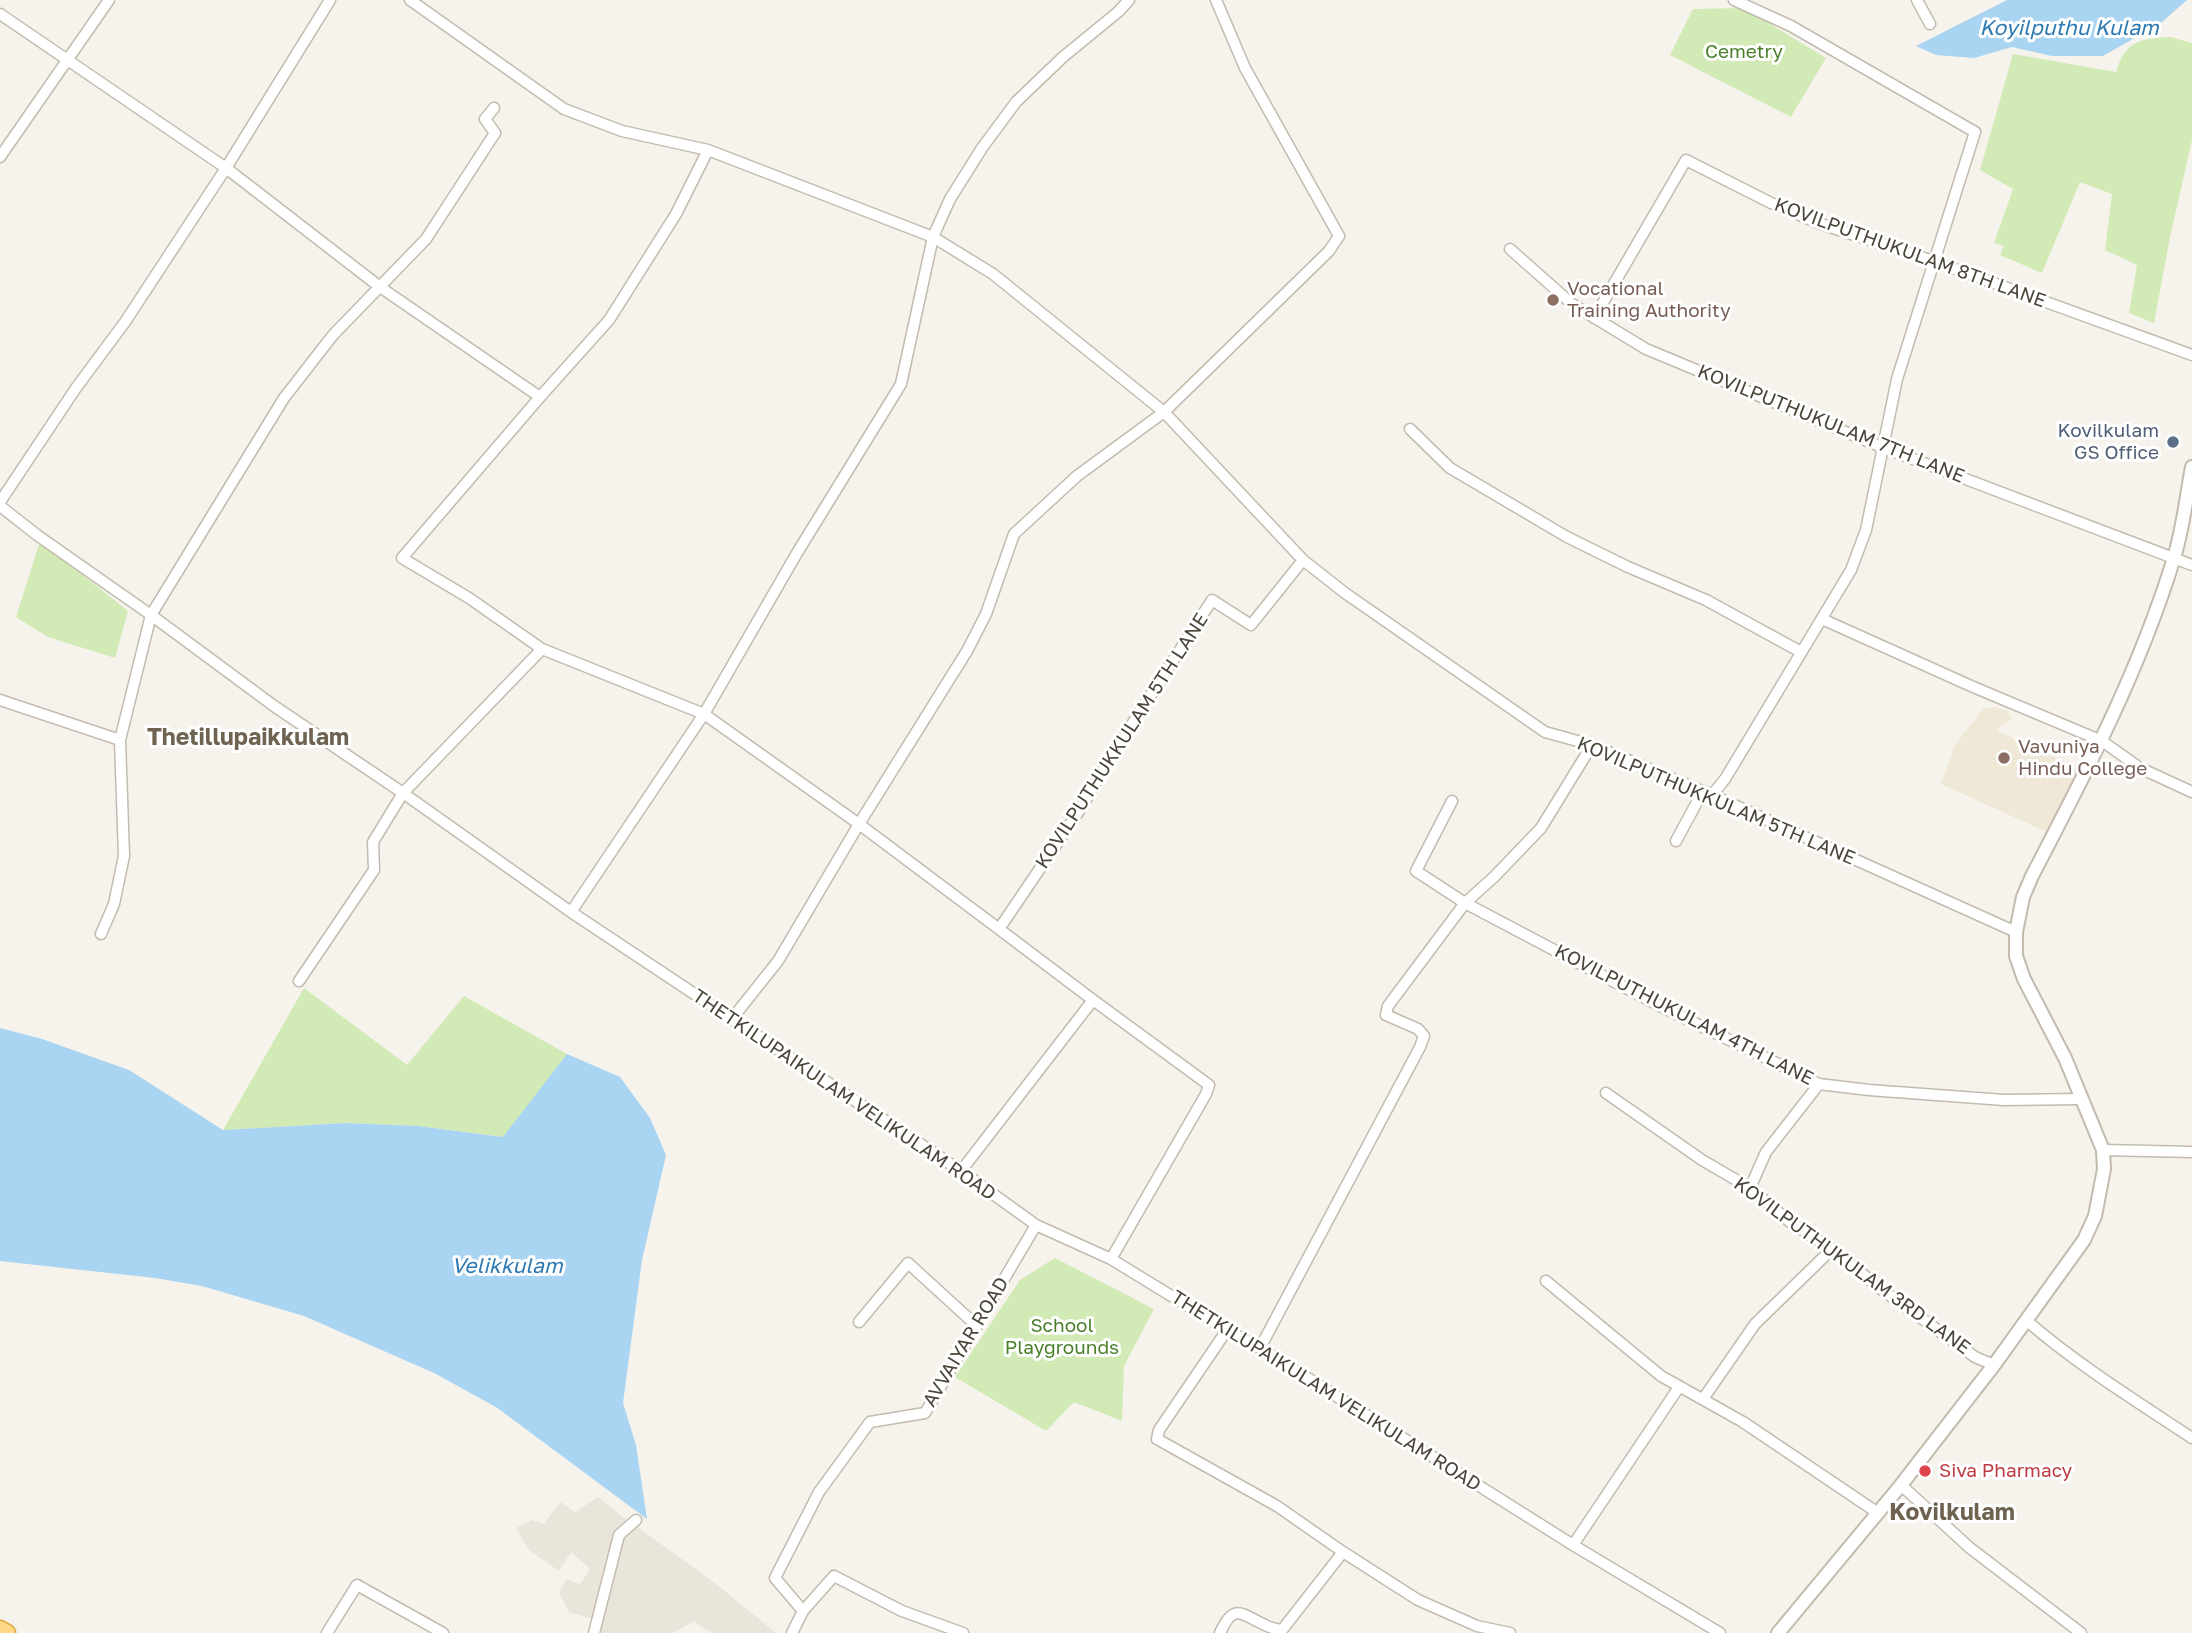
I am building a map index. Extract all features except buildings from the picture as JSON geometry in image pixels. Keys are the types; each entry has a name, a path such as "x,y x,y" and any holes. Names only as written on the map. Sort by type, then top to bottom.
{"highway":[{"path":"0,1629 6,1633"}],"street":[{"path":"0,157 108,0"},
{"path":"0,504 76,388 125,323 226,169 330,0"},
{"path":"410,0 564,109 622,131 708,150 933,237 993,274 1164,412 1303,560"},
{"path":"571,912 704,714 797,553 901,384 933,237 957,189 982,148 1016,102 1129,0"},
{"path":"731,1020 778,961 967,650 986,614 1014,534 1077,476 1164,412 1329,251 1339,236 1245,68 1216,0"},
{"path":"1676,841 1707,793 1725,779 1851,570 1866,530 1897,379 1975,132 1802,32 1734,0"},
{"path":"1917,0 1930,23"},
{"path":"0,14 226,169 380,286 540,397"},
{"path":"101,934 114,904 124,856 120,740 151,615 284,398 333,335 426,239 467,179 495,133 485,119 494,108"},
{"path":"708,150 676,214 609,320 402,558 468,598 542,649 704,714 859,824 1209,1085 1111,1259"},
{"name":"KOVILPUTHUKULAM 8TH LANE","path":"1594,318 1686,160 1771,203 1821,224 1933,261 2192,355"},
{"name":"KOVILPUTHUKULAM 7TH LANE","path":"1510,249 1572,304 1658,354 1884,448 2192,565"},
{"path":"1410,429 1450,468 1567,537 1628,567 1706,600 1801,652"},
{"path":"1778,1633 1901,1485 1994,1365 2084,1240 2095,1216 2104,1170 2103,1150 2065,1058 2024,979 2017,956 2016,932 2023,897 2032,876 2102,741 2130,680 2174,559 2192,467"},
{"name":"THETKILUPAIKULAM VELIKULAM ROAD","path":"0,504 37,536 151,615 274,706 571,912 961,1171 1036,1225 1111,1259 1260,1348 1573,1545 1720,1633"},
{"name":"KOVILPUTHUKKULAM 5TH LANE","path":"999,929 1079,811 1212,600 1251,625 1303,560 1345,593 1545,732 1592,744 2016,932"},
{"path":"1822,618 1971,686 2102,741 2140,768 2192,792"},
{"path":"299,981 373,870 373,842 403,793 542,649"},
{"path":"0,700 120,740"},
{"path":"1260,1348 1420,1047 1423,1036 1418,1029 1386,1015 1388,1006 1465,903 1541,828 1592,744"},
{"name":"KOVILPUTHUKULAM 4TH LANE","path":"1452,801 1416,871 1465,903 1661,1007 1819,1084 2004,1100 2082,1098"},
{"path":"961,1171 1093,1000"},
{"path":"1749,1188 1766,1152 1819,1084"},
{"name":"KOVILPUTHUKULAM 3RD LANE","path":"1606,1093 1702,1160 1749,1188 1790,1222 1832,1249 1881,1289 1975,1357 1994,1365"},
{"path":"2103,1150 2192,1152"},
{"name":"AVVAIYAR ROAD","path":"803,1611 775,1578 819,1492 870,1422 925,1413 1036,1225"},
{"path":"1703,1399 1755,1324 1832,1249"},
{"path":"859,1322 908,1263 976,1326"},
{"path":"1546,1281 1644,1363 1679,1387 1743,1422 1878,1513"},
{"path":"2027,1321 2100,1377 2192,1438"},
{"path":"1227,1330 1159,1430 1157,1439 1277,1506 1418,1600 1477,1626 1510,1633"},
{"path":"1573,1545 1679,1387"},
{"path":"1901,1485 1970,1548 2081,1633"},
{"path":"594,1633 619,1535 636,1520"},
{"path":"1220,1633 1227,1618 1236,1613 1245,1614 1266,1626 1282,1630 1343,1552"},
{"path":"792,1633 803,1611 834,1576 902,1611 964,1633"},
{"path":"327,1633 357,1585 443,1633"}],"shaded area":[{"name":"Vavuniya Hindu College","path":"1996,707 2007,711 2013,718 1996,730 2086,772 2049,833 1941,784 1955,745 1983,709"},
{"path":"598,1497 630,1523 617,1533 593,1619 569,1612 559,1593 566,1579 580,1584 590,1569 571,1552 559,1571 529,1550 516,1528 532,1520 544,1524 560,1502 575,1512"},
{"path":"635,1525 716,1584 776,1633 711,1633 694,1621 673,1633 596,1633 621,1538"}],"green space":[{"name":"Cemetry","path":"1744,8 1826,58 1791,117 1670,55 1693,9"},
{"path":"2171,37 2192,43 2192,140 2154,323 2129,313 2137,265 2105,250 2112,194 2080,182 2042,273 2000,255 2004,246 1994,243 2013,189 1980,170 2013,54 2116,72 2124,54 2136,43"},
{"path":"40,541 128,611 115,658 48,637 16,617"},
{"path":"304,988 407,1065 464,996 567,1054 504,1137 418,1126 346,1123 223,1130"},
{"name":"School Playgrounds","path":"1055,1258 1154,1309 1124,1366 1122,1421 1074,1402 1046,1431 955,1377 1020,1280"}],"water":[{"name":"Koyilputhu Kulam","path":"2007,0 2187,0 2161,23 2103,56 2052,56 2012,47 1974,58 1936,55 1916,46"},
{"name":"Velikkulam","path":"0,1028 42,1039 129,1070 223,1130 346,1123 418,1126 503,1137 567,1054 620,1077 650,1118 666,1155 642,1260 623,1403 636,1445 647,1519 496,1407 434,1373 304,1316 202,1286 155,1278 0,1261"}],"place":[{"name":"Vocational Training Authority","path":"1553,300"},
{"name":"Kovilkulam GS Office","path":"2173,442"},
{"name":"Vavuniya Hindu College","path":"2004,758"},
{"name":"Siva Pharmacy","path":"1925,1471"}],"district":[{"name":"Thetillupaikkulam","path":"248,738"},
{"name":"Kovilkulam","path":"1952,1513"}]}
